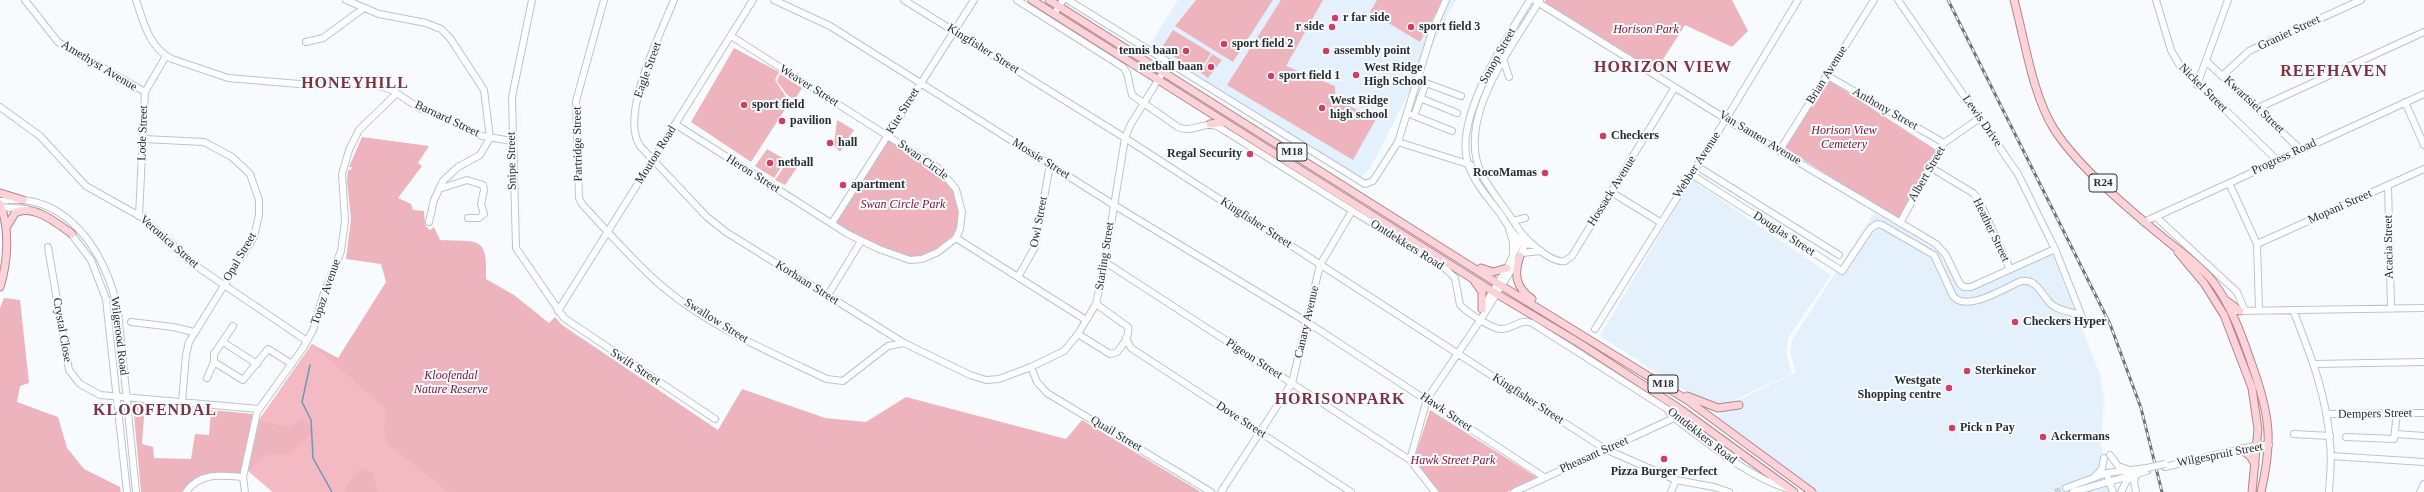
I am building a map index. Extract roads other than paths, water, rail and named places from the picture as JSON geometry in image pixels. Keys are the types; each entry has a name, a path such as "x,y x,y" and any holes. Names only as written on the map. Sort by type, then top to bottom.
{"main road":[{"name":"Ontdekkers Road","path":"1032,0 1494,292 1579,343 1680,409 1793,491"},
{"name":"Ontdekkers Road","path":"1049,0 1061,3 1163,72 1499,284 1672,390 1812,492"},
{"name":"R24","path":"2014,0 2038,91 2053,128 2076,158 2144,222 2202,270 2225,300 2253,392 2258,418 2258,445 2252,492"},
{"path":"1210,124 1224,122"},
{"path":"0,193 22,200"},
{"path":"0,205 6,231 4,267 0,287"},
{"path":"6,231 15,213 29,211 54,221 72,234"},
{"path":"0,221 6,231"},
{"name":"R24","path":"2174,247 2228,313 2263,398 2269,445 2261,492"},
{"path":"1521,255 1516,274 1519,287 1526,295 1571,328"},
{"path":"1464,261 1490,272 1506,268"},
{"path":"1460,270 1480,287 1482,296 1482,310"},
{"path":"2225,300 2242,311"},
{"path":"1672,390 1718,408 1739,405"},
{"path":"2241,449 2251,457 2256,465"}],"street":[{"name":"Amethyst Avenue","path":"24,0 58,42 145,92"},
{"path":"136,0 149,35 166,56"},
{"path":"346,0 387,16 430,24 447,34 484,90 490,138 480,155 453,171 439,189 429,222"},
{"name":"Snipe Street","path":"532,0 512,97 515,246 558,311"},
{"name":"Partridge Street","path":"604,0 576,105 579,199 607,232"},
{"name":"Eagle Street","path":"652,161 637,140 636,99 674,0"},
{"name":"Mouton Road","path":"558,311 753,0"},
{"name":"Mossie Street","path":"774,0 830,26 1114,205 1307,322"},
{"name":"Kingfisher Street","path":"904,0 1124,138 1605,449 1676,480 1714,487 1729,492"},
{"name":"Kite Street","path":"832,223 974,0"},
{"path":"1017,0 1123,67 1127,73 1130,94 1143,104 1182,129 1210,124"},
{"path":"1068,0 1361,184 1368,184 1372,181 1398,142 1433,29 1446,0"},
{"name":"Sonop Street","path":"1525,241 1504,220 1476,180 1468,164 1466,149 1472,113 1487,73 1530,0"},
{"name":"Webber Avenue","path":"1595,329 1660,222 1726,119 1798,0"},
{"name":"Brian Avenue","path":"1780,150 1874,0"},
{"name":"Lewis Drive","path":"1898,0 2018,174 2055,249 2082,317 2071,311"},
{"name":"Nickel Street","path":"2156,0 2170,50 2180,66 2197,85 2277,160"},
{"path":"2197,85 2207,62 2228,0"},
{"name":"Graniet Street","path":"2222,76 2249,51 2361,0"},
{"name":"Sonop Street","path":"1525,241 1480,168 1474,143 1479,113 1494,78 1537,1"},
{"name":"Van Santen Avenue","path":"1537,1 1726,119 1780,150 1942,249 1960,284 1964,287 1971,287 2010,269"},
{"path":"1054,14 1061,3"},
{"path":"306,42 323,38 364,8"},
{"path":"2258,108 2424,32"},
{"name":"Weaver Street","path":"731,36 888,135"},
{"name":"Lode Street","path":"139,216 145,92 166,56"},
{"name":"Barnard Street","path":"166,56 228,78 311,85 363,83 386,88 397,93 419,108 454,121 479,135 512,141"},
{"path":"1487,73 1498,71 1493,62"},
{"path":"1494,78 1508,76 1504,62"},
{"name":"Kwartsiet Street","path":"2207,62 2258,108 2301,150"},
{"name":"Starling Street","path":"980,379 999,379 1031,367 1064,351 1078,334 1096,304 1105,262 1124,138 1163,72"},
{"name":"Anthony Street","path":"1826,75 1944,143"},
{"path":"1414,116 1426,83 1461,96"},
{"name":"Hossack Avenue","path":"1525,241 1560,262 1570,259 1675,87"},
{"name":"Topaz Avenue","path":"245,492 243,477 258,409 292,364 313,330 342,245 345,216 342,179 349,150 359,130 397,93"},
{"name":"Progress Road","path":"2144,222 2424,94"},
{"path":"1420,98 1457,113"},
{"path":"2405,102 2424,145"},
{"name":"Veronica Street","path":"0,107 40,136 82,183 139,216 196,266 307,341"},
{"path":"1407,113 1452,131"},
{"name":"Albert Street","path":"1900,223 1944,143 1980,118"},
{"name":"Heron Street","path":"675,124 832,223"},
{"name":"Ontdekkers Road","path":"1210,124 1222,129 1450,272 1455,278 1460,306 1479,318 1501,329 1523,322 1532,323 1664,407 1674,418 1739,465 1770,482 1793,491"},
{"name":"Swan Circle","path":"888,135 938,168 954,185 962,205 961,221 956,238"},
{"name":"Opal Street","path":"143,139 207,143 232,157 252,177 259,200 257,231 194,332 186,355 182,402"},
{"path":"1398,142 1453,158 1480,168"},
{"path":"1453,158 1458,157 1466,149 1471,148 1474,143"},
{"name":"Korhaan Street","path":"652,161 717,226 888,334 980,379"},
{"name":"Owl Street","path":"1018,277 1035,247 1050,165"},
{"name":"Heather Street","path":"1930,167 1973,193 1979,200 2010,269"},
{"name":"Mopani Street","path":"2257,244 2424,169"},
{"name":"Douglas Street","path":"1703,170 1839,255"},
{"name":"Douglas Street","path":"1691,174 1842,272 1847,264"},
{"path":"439,189 467,180 483,185 484,190 481,204 484,214 479,218 468,218"},
{"path":"2229,183 2257,244 2260,310"},
{"name":"Acacia Street","path":"2388,185 2391,308"},
{"path":"1726,197 1732,188"},
{"path":"1611,192 1660,222"},
{"name":"Wilgerood Road","path":"0,205 22,200 51,208 69,219 88,238 103,264 113,289 118,311 136,492"},
{"name":"Wilgerood Road","path":"0,205 43,213 61,223 72,234 91,260 103,285 109,312 127,492"},
{"name":"Canary Avenue","path":"1221,492 1292,383 1320,265 1352,211"},
{"path":"2156,217 2237,292 2242,311"},
{"path":"1513,221 1525,218"},
{"path":"1504,220 1513,242 1512,257"},
{"path":"832,223 861,241 904,258 915,260 934,255 956,238 1086,320"},
{"path":"1828,263 1847,264 1870,229 1877,224 1882,225 1934,255 1953,296 1958,301 1971,303 2021,281 2028,281 2038,287 2053,306 2071,311 2070,287"},
{"name":"Swallow Street","path":"607,232 656,281 715,323 827,379 843,381 888,346"},
{"path":"828,295 861,241"},
{"path":"1479,318 1482,310 1499,284 1521,255 1525,241"},
{"path":"1499,284 1512,257 1525,241"},
{"name":"Crystal Close","path":"48,247 68,370 76,381 89,391 100,395 258,409"},
{"path":"2010,269 2055,249"},
{"path":"1521,255 1542,251"},
{"name":"Pigeon Street","path":"1105,262 1410,460 1435,492"},
{"path":"1410,460 1427,399 1494,292"},
{"path":"1078,334 1107,353 1115,353 1126,338 1128,329 1126,325 1096,304"},
{"path":"2228,313 2260,310 2424,308"},
{"path":"2293,310 2314,364 2326,414 2330,436 2330,492"},
{"name":"Swift Street","path":"558,311 574,326 715,419"},
{"path":"130,322 173,327 194,332"},
{"name":"Hawk Street","path":"1307,322 1427,399 1544,478"},
{"path":"207,378 214,362 214,354 233,326"},
{"path":"888,334 888,346 904,343"},
{"path":"1120,348 1131,348 1126,338"},
{"path":"223,342 257,364"},
{"name":"Dove Street","path":"1131,348 1351,492"},
{"path":"214,362 243,380 267,350 270,349 292,364"},
{"path":"2314,364 2424,362"},
{"name":"Quail Street","path":"1031,367 1037,382 1047,393 1211,492"},
{"path":"2346,437 2392,439 2396,434 2397,413"},
{"name":"Dempers Street","path":"2326,414 2424,413"},
{"name":"Pheasant Street","path":"1514,492 1674,418"},
{"path":"2294,434 2330,436"},
{"path":"2396,434 2424,436"},
{"name":"Wilgespruit Street","path":"2072,492 2099,483 2117,480 2147,469 2258,445 2269,445"},
{"path":"2331,456 2424,462"},
{"path":"2092,478 2102,469 2107,457 2118,466 2136,473"},
{"path":"2114,472 2122,492"},
{"path":"2107,473 2112,492"},
{"name":"Wilgespruit Street","path":"2066,488 2107,473 2136,473"},
{"path":"2122,492 2126,482 2136,473"},
{"path":"2136,473 2134,482 2136,492"},
{"path":"186,492 194,481 201,478 223,475 243,477"},
{"path":"1671,492 1676,480"},
{"path":"2099,483 2106,486 2112,492"},
{"path":"2420,492 2424,484"}],"waterway":[{"path":"310,365 302,402 311,420 313,458 332,492"}],"tunnel":[{"path":"2055,492 2066,488"}],"railway":[{"path":"1948,0 2110,324 2141,408 2162,492"}],"place":[{"name":"r far side","path":"1335,18"},
{"name":"r side","path":"1332,27"},
{"name":"sport field 3","path":"1411,27"},
{"name":"sport field 2","path":"1224,44"},
{"name":"tennis baan","path":"1186,51"},
{"name":"assembly point","path":"1326,51"},
{"name":"netball baan","path":"1211,67"},
{"name":"West Ridge High School","path":"1356,75"},
{"name":"sport field 1","path":"1271,76"},
{"name":"sport field","path":"744,105"},
{"name":"West Ridge high school","path":"1322,108"},
{"name":"pavilion","path":"782,121"},
{"name":"Checkers","path":"1603,136"},
{"name":"hall","path":"830,143"},
{"name":"Regal Security","path":"1250,154"},
{"name":"netball","path":"770,163"},
{"name":"RocoMamas","path":"1545,173"},
{"name":"apartment","path":"843,185"},
{"name":"Checkers Hyper","path":"2015,322"},
{"name":"Sterkinekor","path":"1967,371"},
{"name":"Westgate Shopping centre","path":"1949,388"},
{"name":"Pick n Pay","path":"1952,428"},
{"name":"Ackermans","path":"2043,437"},
{"name":"Pizza Burger Perfect","path":"1664,459"}],"district":[{"name":"HORIZON VIEW","path":"1663,68"},
{"name":"REEFHAVEN","path":"2334,72"},
{"name":"HONEYHILL","path":"355,84"},
{"name":"HORISONPARK","path":"1340,400"},
{"name":"KLOOFENDAL","path":"155,411"}],"park label":[{"name":"Horison Park","path":"1646,30"},
{"name":"Horison View Cemetery","path":"1844,138"},
{"name":"Swan Circle Park","path":"903,205"},
{"name":"Kloofendal Nature Reserve","path":"451,383"},
{"name":"Hawk Street Park","path":"1453,461"}]}
